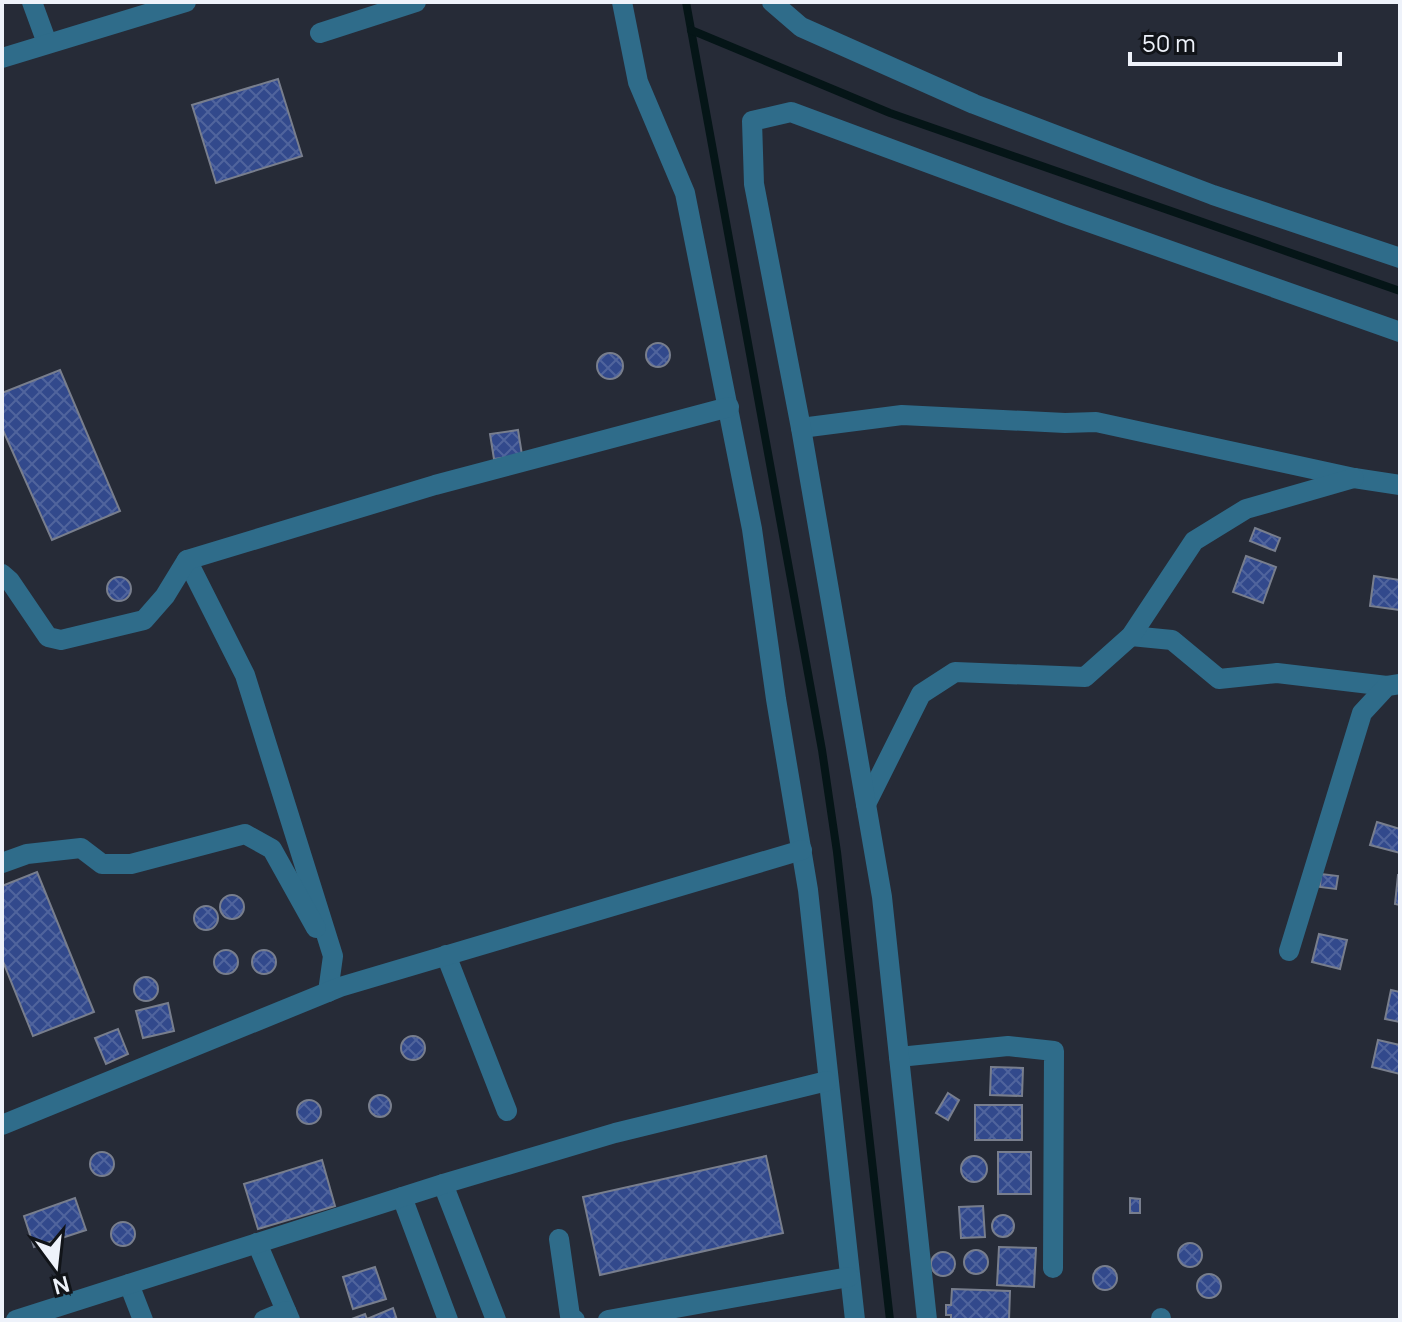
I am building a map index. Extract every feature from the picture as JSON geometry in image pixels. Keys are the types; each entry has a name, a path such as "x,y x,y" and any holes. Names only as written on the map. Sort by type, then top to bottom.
{"street":[{"path":"32,2 47,43"},
{"path":"2,58 186,2"},
{"path":"320,33 416,2"},
{"path":"622,2 638,82 685,193 752,529 776,699 802,850 855,1320"},
{"path":"772,2 801,27 974,104 1213,195 1400,258"},
{"path":"927,1320 882,897 801,428 754,184 752,121 791,112 1069,215 1400,332"},
{"path":"2,574 48,637 61,640 144,620 165,596 187,560 435,485 729,407"},
{"path":"801,428 902,415 1096,422 1354,478 1400,485"},
{"path":"866,804 921,694 955,672 1085,677 1131,636 1194,541 1246,509 1354,478"},
{"path":"187,560 245,675 333,956 328,992"},
{"path":"1131,636 1172,640 1219,679 1277,673 1393,685"},
{"path":"1289,951 1362,713 1393,685"},
{"path":"2,863 27,854 81,848 102,864 131,864 245,834 272,849 333,956"},
{"path":"2,1125 328,992 802,850"},
{"path":"446,955 507,1111"},
{"path":"899,1057 1008,1046 1054,1051 1053,1268"},
{"path":"16,1320 443,1184 615,1133 827,1081"},
{"path":"443,1184 496,1320"},
{"path":"402,1197 448,1320"},
{"path":"559,1239 570,1316 575,1320"},
{"path":"257,1243 288,1316 264,1320"},
{"path":"608,1320 849,1277"},
{"path":"129,1284 143,1320"}],"building":[{"path":"278,79 302,156 216,183 192,105"},
{"path":"658,343 666,347 670,355 666,363 658,367 650,363 646,355 650,347"},
{"path":"610,353 619,357 623,366 619,375 610,379 601,375 597,366 601,357"},
{"path":"60,370 120,511 52,540 2,428 2,393"},
{"path":"518,430 522,455 494,459 490,434"},
{"path":"1255,528 1280,538 1275,551 1250,541"},
{"path":"1246,556 1276,567 1263,603 1233,592"},
{"path":"1374,576 1400,580 1400,610 1370,606"},
{"path":"119,577 128,580 131,589 128,598 119,601 110,598 107,589 110,580"},
{"path":"1377,822 1400,829 1400,853 1370,845"},
{"path":"37,872 94,1012 33,1036 2,959 2,886"},
{"path":"1321,874 1338,876 1336,889 1320,887"},
{"path":"1400,875 1400,905 1395,904"},
{"path":"232,895 241,898 244,907 241,916 232,919 223,916 220,907 223,898"},
{"path":"206,906 215,909 218,918 215,927 206,930 197,927 194,918 197,909"},
{"path":"1319,934 1347,940 1340,969 1312,962"},
{"path":"226,950 235,953 238,962 235,971 226,974 217,971 214,962 217,953"},
{"path":"264,950 273,953 276,962 273,971 264,974 255,971 252,962 255,953"},
{"path":"146,977 155,980 158,989 155,998 146,1001 137,998 134,989 137,980"},
{"path":"1391,990 1400,992 1400,1022 1385,1019"},
{"path":"168,1003 174,1031 143,1038 136,1011"},
{"path":"118,1029 128,1054 106,1064 95,1038"},
{"path":"413,1036 424,1043 425,1048 418,1059 413,1060 402,1053 401,1048 408,1037"},
{"path":"1378,1040 1400,1045 1400,1074 1372,1067"},
{"path":"991,1067 1023,1068 1022,1096 990,1095"},
{"path":"948,1093 959,1100 948,1120 936,1113"},
{"path":"380,1095 388,1098 391,1106 388,1114 380,1117 372,1114 369,1106 372,1098"},
{"path":"309,1100 318,1103 321,1112 318,1121 309,1124 300,1121 297,1112 300,1103"},
{"path":"975,1105 1022,1105 1022,1140 975,1140"},
{"path":"102,1152 111,1155 114,1164 111,1173 102,1176 93,1173 90,1164 93,1155"},
{"path":"998,1152 1031,1152 1031,1194 998,1194"},
{"path":"766,1156 783,1233 600,1275 583,1197"},
{"path":"974,1156 983,1160 987,1169 983,1178 974,1182 965,1178 961,1169 965,1160"},
{"path":"322,1160 335,1206 258,1229 244,1184"},
{"path":"75,1198 86,1230 34,1247 24,1216"},
{"path":"1130,1198 1140,1199 1140,1213 1130,1213"},
{"path":"983,1206 985,1237 961,1238 959,1207"},
{"path":"1003,1215 1011,1218 1014,1226 1011,1234 1003,1237 995,1234 992,1226 995,1218"},
{"path":"123,1222 132,1225 135,1234 132,1243 123,1246 114,1243 111,1234 114,1225"},
{"path":"1190,1243 1199,1246 1202,1255 1199,1264 1190,1267 1181,1264 1178,1255 1181,1246"},
{"path":"999,1247 1036,1248 1034,1287 997,1285"},
{"path":"976,1250 985,1253 988,1262 985,1271 976,1274 967,1271 964,1262 967,1253"},
{"path":"943,1252 952,1255 955,1264 952,1273 943,1276 934,1273 931,1264 934,1255"},
{"path":"1105,1266 1114,1269 1117,1278 1114,1287 1105,1290 1096,1287 1093,1278 1096,1269"},
{"path":"375,1267 386,1299 353,1309 343,1277"},
{"path":"1209,1274 1218,1277 1221,1286 1218,1295 1209,1298 1200,1295 1197,1286 1200,1277"},
{"path":"952,1289 1010,1291 1009,1320 951,1320 951,1315 946,1315 946,1305 951,1305"},
{"path":"393,1308 397,1320 349,1320 365,1314 367,1319"}],"waterway":[{"path":"686,2 822,750 837,852 890,1320"},
{"path":"691,30 890,113 1400,291"}]}
